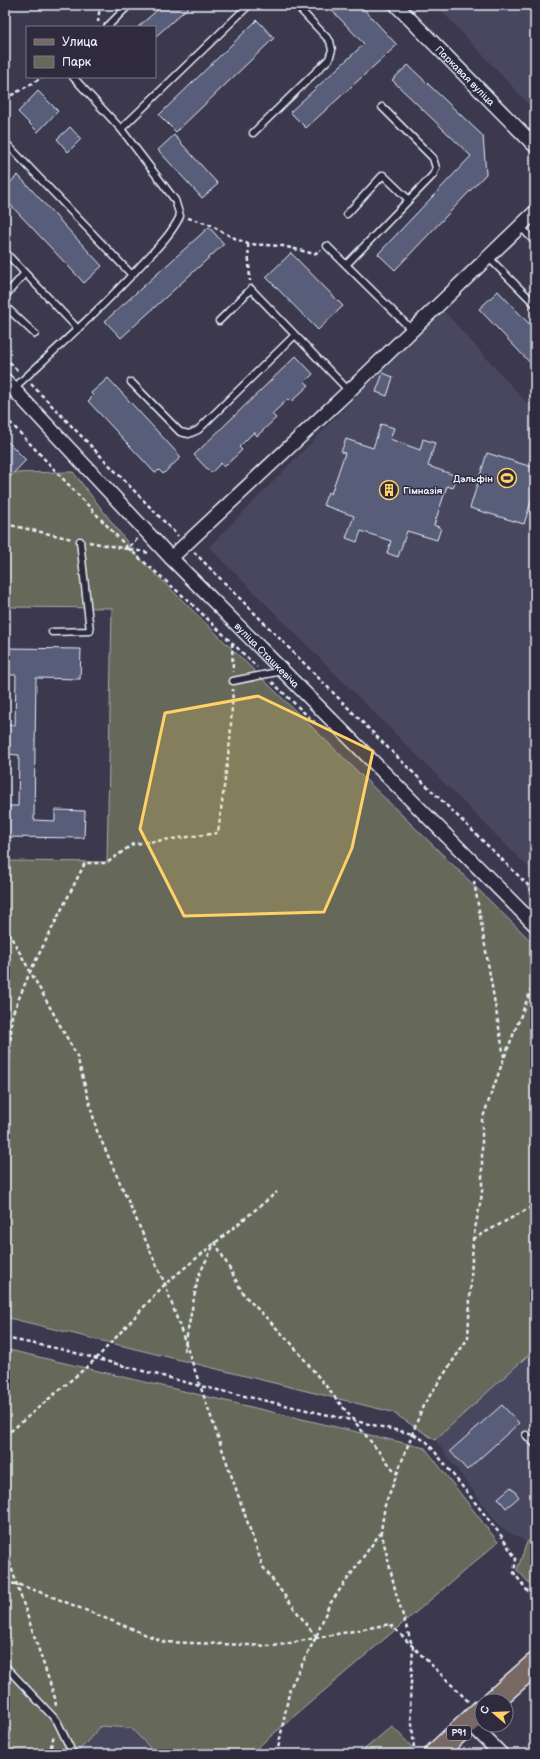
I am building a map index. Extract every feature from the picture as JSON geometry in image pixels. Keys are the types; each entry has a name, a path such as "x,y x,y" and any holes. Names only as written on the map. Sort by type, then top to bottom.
{"main road":[{"name":"Р91","path":"502,1693 535,1664"},
{"name":"Р91","path":"435,1754 474,1718"}],"street":[{"name":"Паркавая вуліца","path":"396,5 535,146"},
{"path":"171,558 349,391 535,212"},
{"name":"вуліца Сташкевіча","path":"9,385 171,558 535,925"},
{"path":"492,1733 502,1754"}],"lane":[{"path":"108,26 129,5"},
{"path":"121,129 249,5"},
{"path":"253,133 329,58 332,50 330,41 296,5"},
{"path":"9,385 25,378 132,276 173,230 180,216 175,200 121,129 74,78"},
{"path":"346,265 433,175 436,168 433,158 382,108"},
{"path":"5,142 132,276"},
{"path":"347,214 383,175 409,200"},
{"path":"520,226 535,242"},
{"path":"327,246 412,330"},
{"path":"5,252 78,329"},
{"path":"488,257 535,304"},
{"path":"5,296 25,273"},
{"path":"219,321 251,290 349,391"},
{"path":"5,306 34,334"},
{"path":"131,382 180,432 189,434 198,430 295,335"},
{"path":"52,632 90,631 80,541"},
{"path":"233,681 283,671"},
{"path":"526,1435 535,1444"},
{"path":"5,1666 57,1721 73,1754"}],"path":[{"path":"98,26 100,5"},
{"path":"5,99 41,78"},
{"path":"180,216 209,224 248,244 283,246 314,254 327,246"},
{"path":"248,244 251,290"},
{"path":"5,357 186,544 378,738 535,892"},
{"path":"5,417 128,548 191,603 265,674"},
{"path":"128,548 160,517"},
{"path":"5,524 80,541 128,548"},
{"path":"5,1088 8,1083 12,1015 30,972 85,863 107,863 132,844 218,833 230,741 233,681 232,643"},
{"path":"473,876 504,1058"},
{"path":"5,926 77,1056 97,1131 164,1284 263,1567 316,1637"},
{"path":"412,1754 414,1748 410,1700 413,1648 396,1593 381,1531 385,1505 398,1475 423,1406 468,1338 473,1239 482,1194 482,1120 504,1058 535,980"},
{"path":"5,1436 96,1359 164,1284 277,1192"},
{"path":"473,1239 535,1205"},
{"path":"184,1351 198,1277 215,1242"},
{"path":"215,1242 244,1295 292,1343 398,1475"},
{"path":"5,1338 96,1359 200,1386 413,1434 427,1442 500,1534 516,1559 514,1573 535,1601"},
{"path":"277,1754 290,1688 316,1637 329,1605 381,1531"},
{"path":"5,1549 55,1698 57,1721 49,1754"},
{"path":"5,1583 17,1584 104,1616 164,1642 274,1646 390,1624 413,1648 474,1705"}],"highlighted area":[{"path":"258,696 373,751 352,848 324,912 184,916 140,829 165,713"}],"shaded area":[{"path":"436,5 535,5 535,111"},
{"path":"442,309 535,412 535,874 209,547"},
{"path":"535,1349 535,1535 527,1542 501,1528 435,1440"},
{"path":"101,1726 131,1728 156,1754 76,1754"}],"green space":[{"path":"73,472 141,560 535,945 535,1349 435,1440 392,1412 5,1317 5,861 107,862 112,608 5,607 5,473"},
{"path":"5,1349 425,1448 498,1542 250,1754 156,1754 131,1728 101,1726 76,1754 5,1754"},
{"path":"535,1535 535,1589 517,1570 527,1542"},
{"path":"392,1726 412,1747 404,1754 359,1754"}],"building":[{"path":"163,5 191,5 156,36 156,26 139,26"},
{"path":"327,5 360,5 397,45 306,128 290,112 364,44"},
{"path":"257,20 274,38 176,132 159,115"},
{"path":"408,65 483,136 486,174 395,270 378,254 471,156 392,80"},
{"path":"38,91 58,111 38,132 18,112"},
{"path":"70,127 81,139 68,152 57,139"},
{"path":"174,135 218,184 202,198 158,150"},
{"path":"18,175 102,266 84,283 5,199 5,187"},
{"path":"209,227 224,244 121,338 105,321"},
{"path":"291,253 343,306 318,330 266,277"},
{"path":"498,291 535,330 535,368 479,309"},
{"path":"296,356 313,374 305,382 309,385 291,402 288,399 272,414 276,418 257,436 254,432 239,447 242,450 224,467 221,463 211,473 194,455"},
{"path":"383,373 393,377 387,396 376,392"},
{"path":"108,378 181,457 163,474 159,470 155,473 88,401 93,396 91,393"},
{"name":"Гімназія","path":"381,424 394,428 390,439 420,450 423,439 435,443 428,466 457,476 453,488 447,486 434,525 441,528 437,540 407,531 398,557 387,553 391,541 361,531 357,542 346,538 354,516 323,505 328,492 331,494 345,453 341,452 346,439 373,448"},
{"path":"5,439 26,460 5,482"},
{"name":"Дэльфін","path":"487,453 535,468 535,489 524,524 470,508"},
{"path":"5,648 81,649 80,679 36,678 34,820 55,821 55,810 85,811 84,838 5,837 5,806 18,806 19,755 5,754 5,725 15,725 16,675 5,675"},
{"path":"502,1405 519,1423 467,1470 450,1451"},
{"path":"511,1487 519,1497 506,1508 498,1498"}],"place":[{"name":"Дэльфін","path":"507,478"},
{"name":"Гімназія","path":"389,490"}]}
